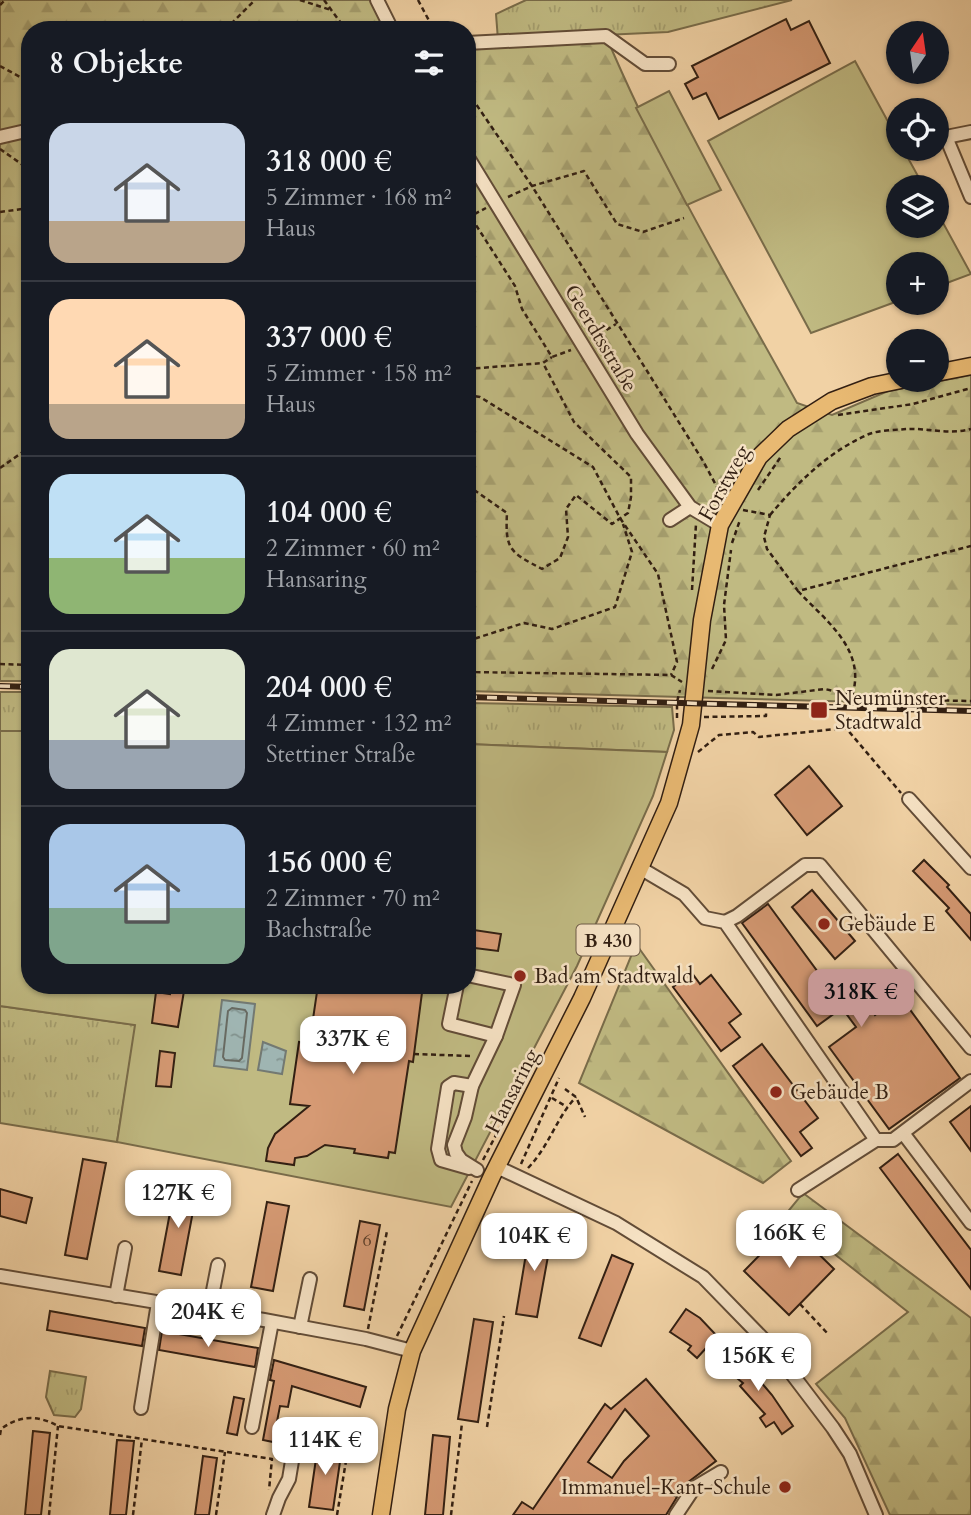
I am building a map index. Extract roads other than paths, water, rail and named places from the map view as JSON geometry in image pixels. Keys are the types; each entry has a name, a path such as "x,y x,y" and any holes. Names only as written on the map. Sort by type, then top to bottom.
{"main road":[{"path":"949,370 971,366"},
{"name":"Forstweg","path":"695,690 705,595 720,525 759,457 789,429 832,401 886,383"},
{"name":"Hansaring","path":"381,1515 397,1409 412,1351 489,1171 582,998 669,803 691,725 695,690"}],"street":[{"path":"377,0 388,21"},
{"path":"476,43 606,37 645,64 669,64"},
{"path":"0,137 21,132"},
{"path":"971,132 946,137 971,197"},
{"name":"Geerdtsstraße","path":"476,170 637,434 695,511 720,525"},
{"path":"670,520 695,511"},
{"path":"909,799 971,868"},
{"path":"640,868 684,894 705,918 725,922 806,865 820,865 971,1048"},
{"path":"725,922 876,1140"},
{"path":"476,977 514,985 496,1036 472,1086 465,1117 455,1140 454,1149 461,1160 489,1171"},
{"path":"455,994 449,1024 496,1036"},
{"path":"472,1086 454,1083 448,1087 439,1157 446,1163 519,1178 616,1223 703,1277 773,1349 833,1428 850,1454 876,1515"},
{"path":"798,1189 876,1140 893,1140 969,1087"},
{"path":"904,1133 971,1223"},
{"path":"116,1296 125,1248"},
{"path":"209,1311 218,1265"},
{"path":"0,1276 366,1339 412,1351"},
{"path":"300,1327 310,1279"},
{"path":"141,1408 158,1303"},
{"path":"252,1427 272,1322"},
{"path":"273,1514 289,1479 298,1425"},
{"path":"676,1515 694,1488 721,1472"}],"water":[{"path":"222,1000 255,1004 247,1070 214,1066"},
{"path":"263,1042 286,1051 282,1074 258,1070"}],"railway":[{"path":"0,686 21,687"},
{"path":"476,697 971,711"}],"place":[{"name":"Neumünster Stadtwald","path":"819,710"},
{"name":"Gebäude E","path":"824,924"},
{"name":"Bad am Stadtwald","path":"520,976"},
{"name":"Gebäude B","path":"776,1092"},
{"name":"Immanuel-Kant-Schule","path":"785,1487"}]}
